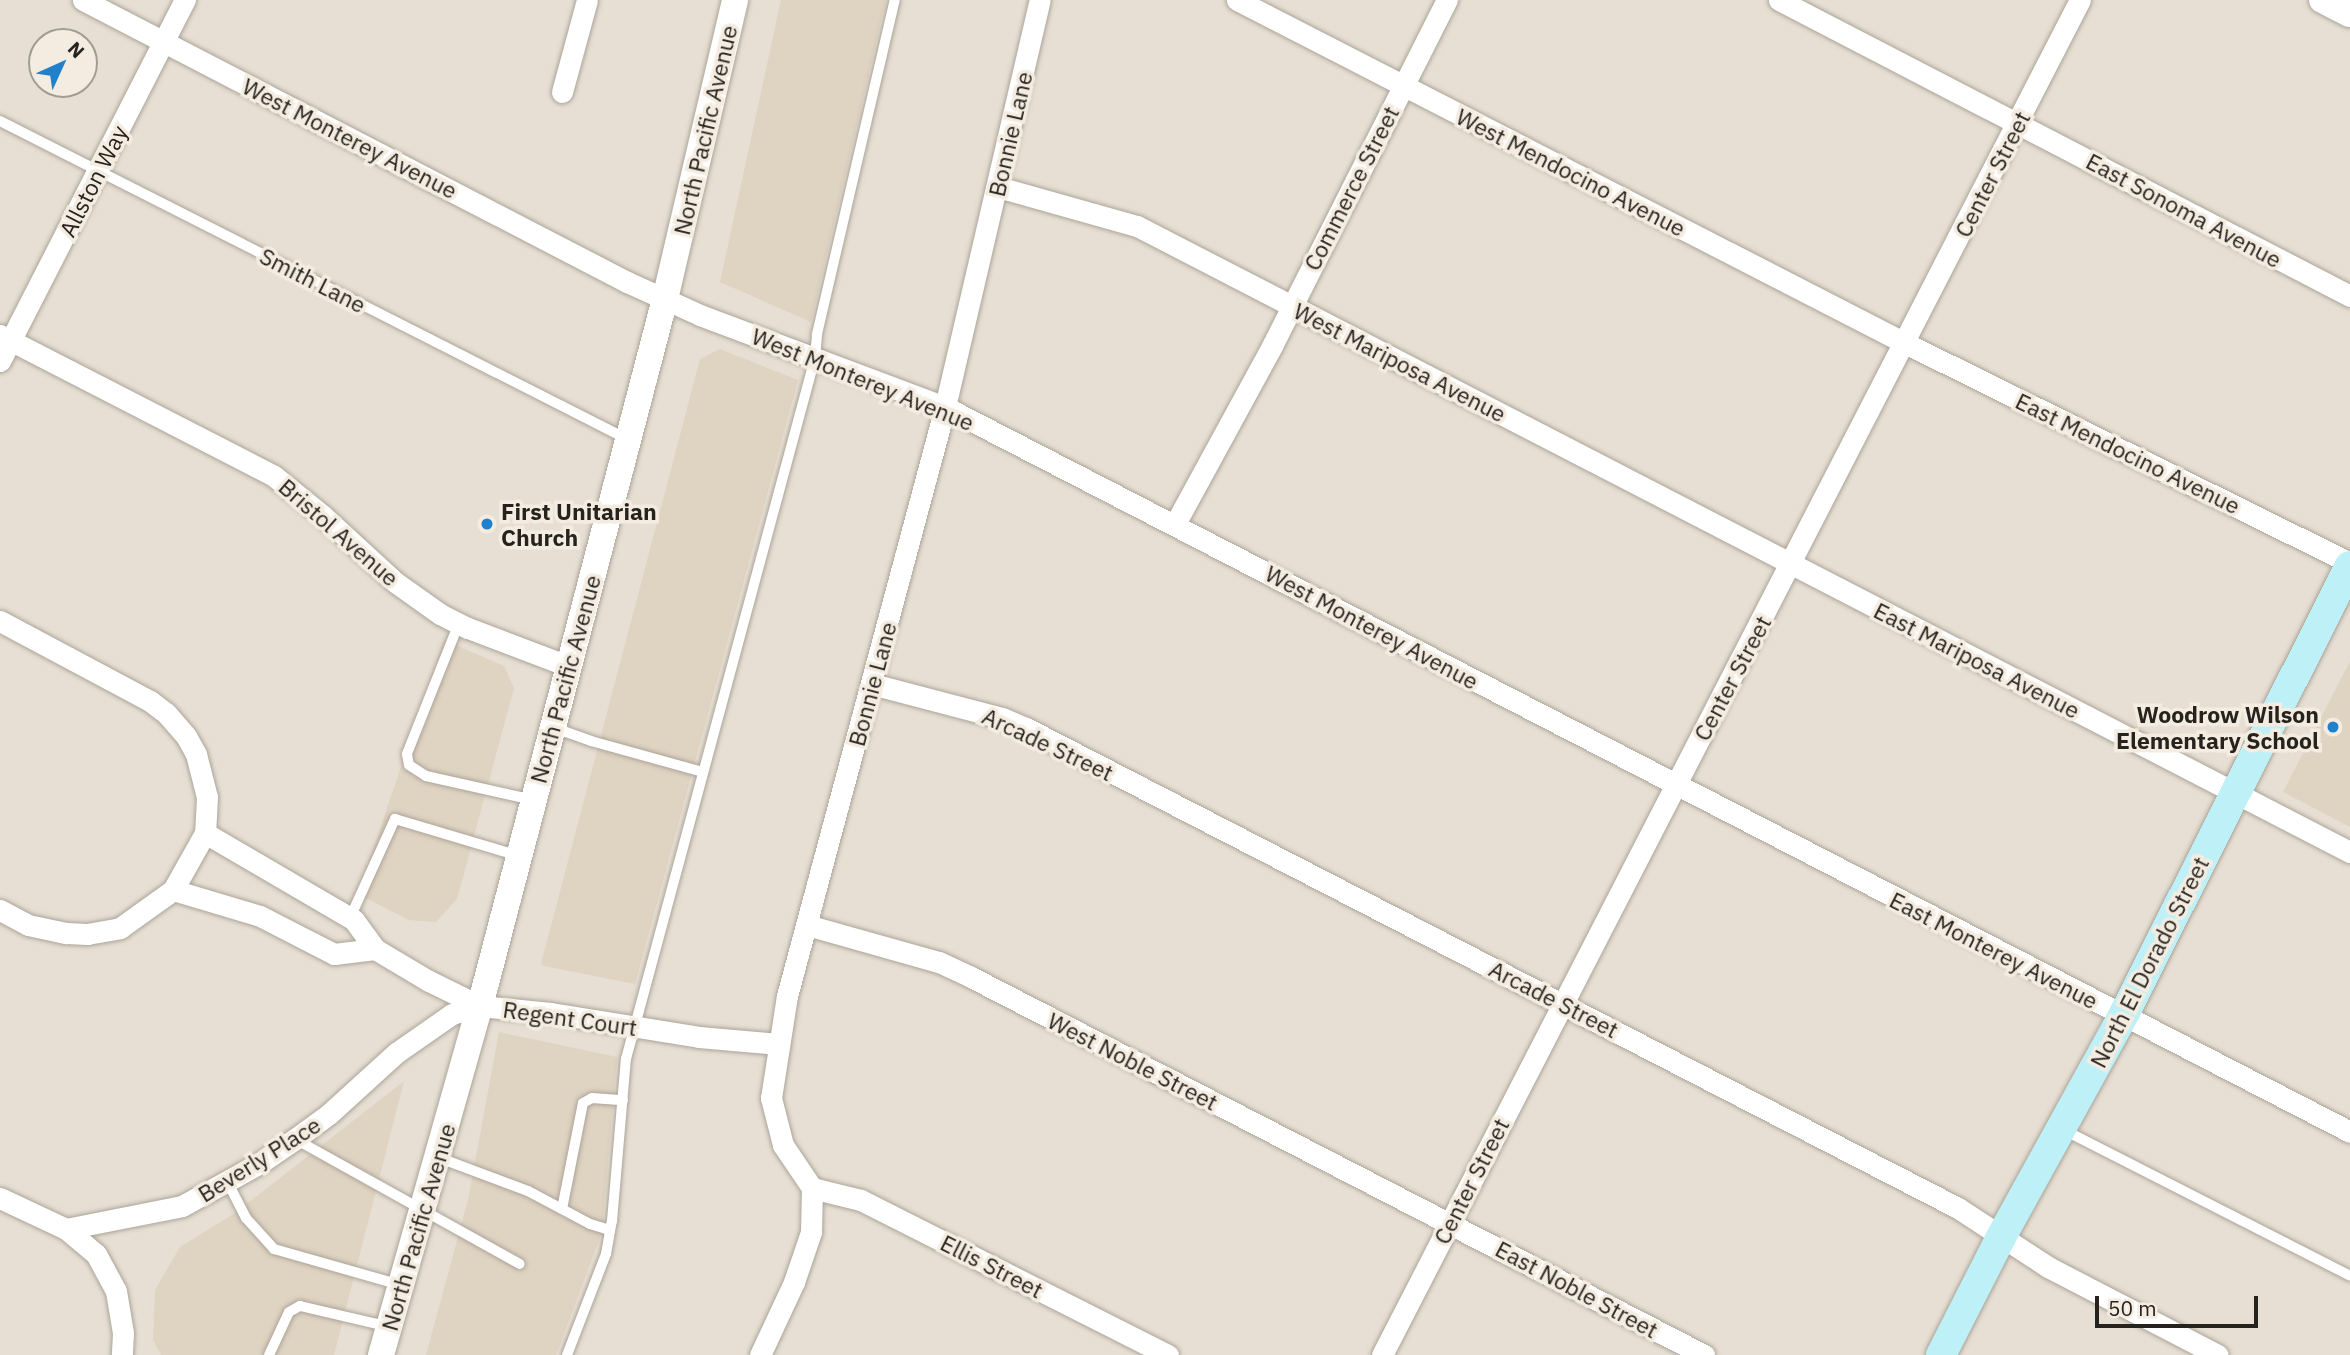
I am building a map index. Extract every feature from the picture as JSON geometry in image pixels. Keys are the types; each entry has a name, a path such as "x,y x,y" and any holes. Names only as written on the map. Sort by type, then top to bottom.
{"main road":[{"name":"North El Dorado Street","path":"1941,1355 2001,1237 2123,1016 2350,564"}],"street":[{"name":"West Monterey Avenue","path":"83,0 665,299 945,407 1676,785"},
{"name":"Allston Way","path":"0,361 5,338 99,172 185,0"},
{"path":"562,92 587,0"},
{"name":"North Pacific Avenue","path":"382,1355 480,1006 665,299 735,0"},
{"name":"Bonnie Lane","path":"812,1188 783,1145 771,1098 787,996 945,407 1040,0"},
{"name":"West Mendocino Avenue","path":"1237,0 1905,343"},
{"name":"Commerce Street","path":"1175,524 1291,306 1447,0"},
{"name":"East Sonoma Avenue","path":"1779,0 2350,296"},
{"name":"Center Street","path":"1382,1355 2080,0"},
{"path":"2322,0 2350,14"},
{"name":"West Mariposa Avenue","path":"998,187 1138,226 1791,565"},
{"name":"Bristol Avenue","path":"5,338 274,476 322,515 395,582 458,623 568,666"},
{"name":"East Mendocino Avenue","path":"1905,343 2350,564"},
{"name":"East Mariposa Avenue","path":"1791,565 2350,852"},
{"path":"0,621 150,701 166,713 186,736 196,754 206,797 205,833 173,890 144,914 110,931 87,934 45,929 0,910"},
{"name":"Arcade Street","path":"872,684 1002,718 1026,728 1958,1208 2048,1267 2218,1355"},
{"name":"East Monterey Avenue","path":"1676,785 2350,1132"},
{"name":"Regent Court","path":"205,833 350,918 375,949 429,981 480,1006 551,1013 699,1037 779,1044"},
{"path":"173,890 260,916 334,954 375,949"},
{"name":"West Noble Street","path":"807,925 950,967 1450,1222"},
{"name":"Beverly Place","path":"66,1229 182,1206 260,1163 295,1139 329,1114 396,1053 452,1014 480,1006"},
{"path":"760,1355 789,1292 811,1232 812,1188"},
{"name":"Ellis Street","path":"812,1188 860,1200 1168,1355"},
{"path":"0,1198 66,1229 87,1245 111,1278 121,1317 122,1355"},
{"name":"East Noble Street","path":"1450,1222 1704,1355"}],"lane":[{"path":"567,1355 606,1254 626,1059 816,358 817,334 895,0"},
{"name":"Smith Lane","path":"0,121 627,439"},
{"path":"458,623 407,754 409,765 426,776 533,800"},
{"path":"552,727 591,741 703,772"},
{"path":"350,918 395,819 519,856"},
{"path":"562,1209 583,1103 592,1098 623,1100"},
{"path":"2062,1129 2350,1276"},
{"path":"295,1139 520,1264"},
{"path":"437,1157 528,1191 590,1224 610,1230"},
{"path":"227,1181 246,1218 274,1249 401,1286"},
{"path":"269,1355 289,1312 300,1306 390,1326"}],"shaded area":[{"path":"781,0 886,0 811,322 720,282"},
{"path":"720,349 798,380 635,984 544,966 541,964 700,359"},
{"path":"444,640 504,666 514,688 457,899 436,922 409,920 358,894"},
{"name":"Woodrow Wilson Elementary School","path":"2350,661 2350,827 2283,792"},
{"path":"499,1032 617,1057 602,1232 556,1355 426,1355 468,1200"},
{"path":"404,1081 334,1355 161,1355 153,1340 155,1290 180,1247 235,1213"}],"place":[{"name":"First Unitarian Church","path":"487,524"},
{"name":"Woodrow Wilson Elementary School","path":"2333,727"}]}
